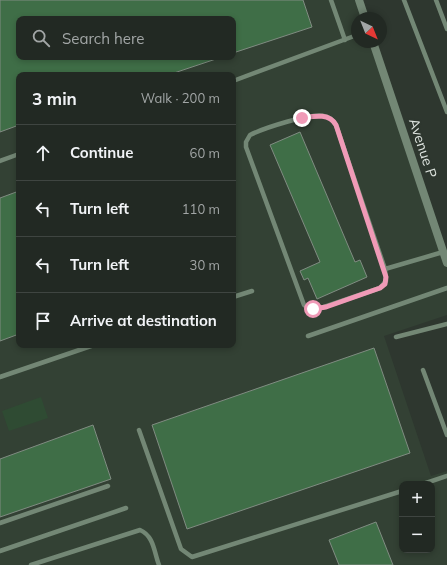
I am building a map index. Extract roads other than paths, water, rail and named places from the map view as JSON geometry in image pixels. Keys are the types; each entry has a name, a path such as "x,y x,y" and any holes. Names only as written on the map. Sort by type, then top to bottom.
{"street":[{"path":"359,0 363,12"},
{"name":"Avenue P","path":"375,48 447,263"}],"lane":[{"path":"331,0 345,40"},
{"path":"404,0 447,112"},
{"path":"436,0 447,29"},
{"path":"236,80 351,38"},
{"path":"323,116 334,121 385,269 386,281 380,288 322,308 313,309 304,305 246,147 246,142 250,135 308,117 323,116"},
{"path":"0,161 16,155"},
{"path":"385,269 443,252"},
{"path":"308,336 447,288"},
{"path":"236,296 252,290"},
{"path":"396,337 447,324"},
{"path":"0,377 85,348"},
{"path":"424,370 447,435"},
{"path":"139,430 181,549 192,557 399,492"},
{"path":"432,481 447,476"},
{"path":"0,523 108,486"},
{"path":"0,551 126,508"},
{"path":"31,565 140,530 147,533 151,539 159,565"}]}
